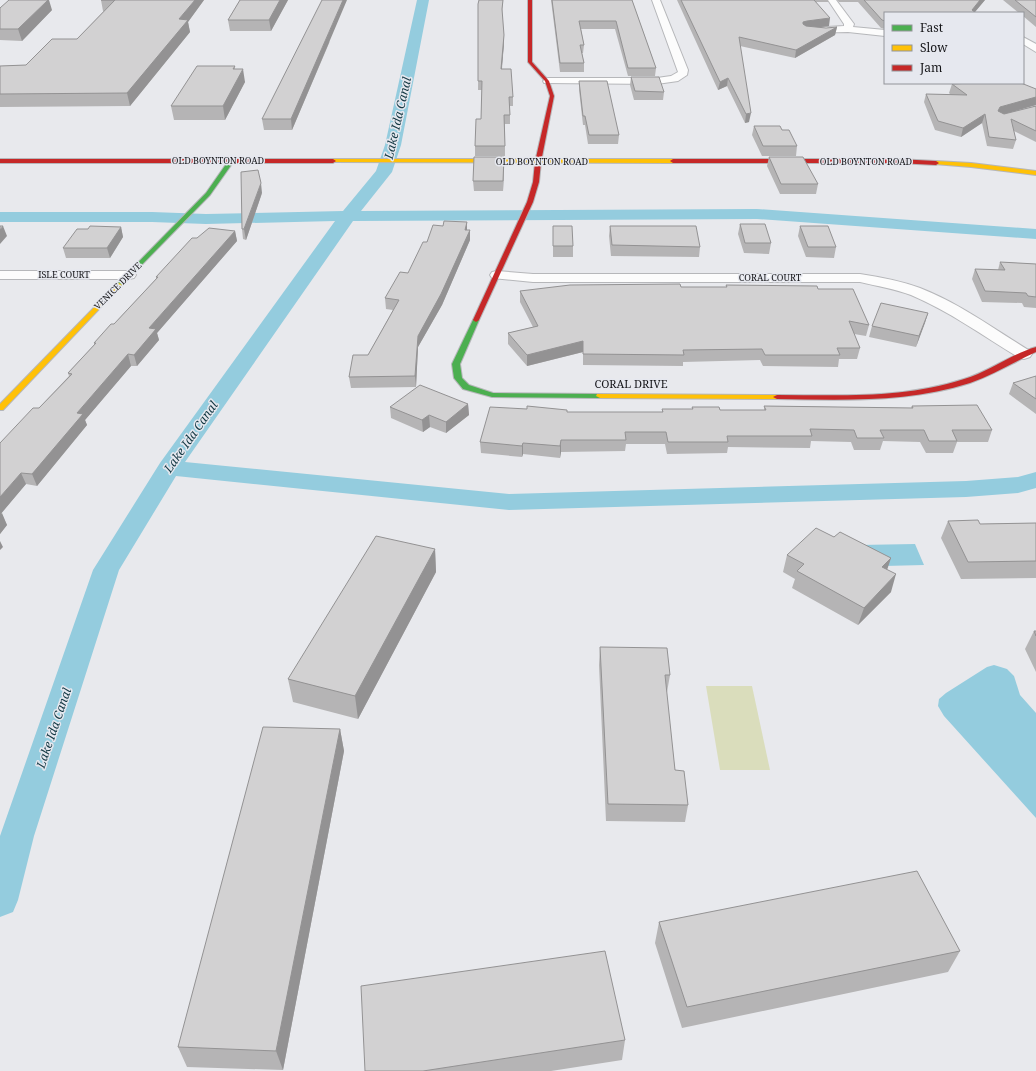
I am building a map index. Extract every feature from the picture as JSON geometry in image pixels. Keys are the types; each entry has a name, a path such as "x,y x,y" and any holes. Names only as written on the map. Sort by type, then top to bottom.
{"street":[{"path":"530,0 530,62 548,82 657,81 680,76 683,73 683,70 656,0"},
{"path":"832,0 849,24 848,29"},
{"path":"808,31 825,32 848,29 884,33"},
{"path":"1024,41 1036,49"},
{"name":"CORAL DRIVE","path":"548,82 552,89 552,96 538,162 536,182 530,202 456,364 455,372 458,380 466,387 478,392 492,395 886,396 921,392 954,385 982,376 1030,352"},
{"name":"OLD BOYNTON ROAD","path":"0,161 897,162 965,165 1036,173"},
{"name":"VENICE DRIVE","path":"0,408 208,194 231,161"},
{"name":"ISLE COURT","path":"0,275 129,275"},
{"name":"CORAL COURT","path":"497,275 532,278 860,278 888,283 922,294 1030,352"}],"green space":[{"path":"706,686 752,686 770,770 720,770"}],"water":[{"path":"915,544 924,565 884,566 859,545"},
{"path":"994,665 1007,669 1014,676 1020,695 1036,713 1036,818 944,716 938,706 939,699 946,693 987,667"}],"building":[{"path":"9,0 48,0 18,29 0,29 0,8"},
{"path":"115,0 195,0 179,19 188,20 127,93 0,94 0,66 26,65 52,39 77,39"},
{"path":"240,0 280,0 269,20 228,20"},
{"path":"322,0 343,0 291,119 262,119"},
{"path":"479,0 503,0 502,9 504,35 501,69 511,69 513,97 509,97 510,115 504,115 505,146 475,146 476,119 481,119 482,81 478,81"},
{"path":"552,0 632,0 656,68 628,68 616,21 579,21 584,45 580,45 584,63 560,63"},
{"path":"681,0 814,0 830,18 807,21 803,22 803,24 806,26 826,28 837,27 796,50 739,37 751,113 746,114 728,78 720,82"},
{"path":"864,0 980,0 972,10 975,12 884,12 884,21"},
{"path":"1015,0 1036,0 1036,17"},
{"path":"197,66 235,66 233,69 243,69 223,106 171,106"},
{"path":"631,77 659,77 664,92 635,91"},
{"path":"579,81 607,81 619,135 589,135 585,116 583,116"},
{"path":"952,84 1024,84 1036,89 1036,97 1000,107 998,111 1004,114 1036,106 1036,131 1011,119 1016,140 989,137 985,114 963,128 938,121 926,94 967,95"},
{"path":"754,126 780,126 782,130 789,130 797,146 763,146"},
{"path":"474,157 504,157 503,181 473,181"},
{"path":"769,157 803,157 818,184 781,184"},
{"path":"258,170 261,183 244,229 242,229 241,172"},
{"path":"444,221 467,222 465,230 470,230 441,294 418,336 415,376 349,377 353,355 368,355 399,300 385,298 400,272 408,273 423,242 427,242 433,225 443,226"},
{"path":"740,224 765,224 771,243 745,243"},
{"path":"90,226 121,227 107,248 63,248 77,229 88,229"},
{"path":"553,226 572,226 573,246 553,246"},
{"path":"610,226 696,226 700,247 612,245"},
{"path":"800,226 828,226 836,247 808,247"},
{"path":"209,228 235,231 149,328 156,329 134,355 128,354 77,413 83,414 32,474 21,473 0,497 0,443 33,408 39,408 72,374 68,373 96,343 94,343 111,324 114,324 192,238 197,238"},
{"path":"1000,262 1036,264 1036,297 1028,296 1026,293 985,291 975,269 1005,270"},
{"path":"680,284 681,287 727,287 726,285 817,286 818,289 853,289 869,325 849,321 860,348 837,348 840,355 765,355 762,349 683,350 684,355 583,354 583,341 527,355 508,333 538,326 520,291 570,285"},
{"path":"881,303 928,313 919,336 872,326"},
{"path":"1036,376 1036,399 1013,383"},
{"path":"420,385 468,404 446,422 429,415 422,420 390,407"},
{"path":"977,405 992,430 952,430 957,441 929,441 924,430 880,430 884,438 857,438 854,430 810,429 812,436 727,436 728,442 668,442 666,432 625,432 626,440 561,440 560,446 523,443 522,446 480,442 490,407 527,409 527,406 567,410 567,412 663,412 662,409 693,409 692,407 719,407 720,410 766,410 764,406 913,408 912,406"},
{"path":"978,520 980,524 1036,523 1036,561 968,562 948,521"},
{"path":"816,528 834,537 840,532 891,558 882,567 896,574 864,608 797,571 804,564 787,555"},
{"path":"376,536 435,549 355,696 288,679"},
{"path":"600,647 667,648 670,675 665,675 675,770 684,771 688,805 608,804"},
{"path":"263,727 340,729 276,1051 178,1047"},
{"path":"917,871 960,951 687,1007 659,922"},
{"path":"605,951 625,1040 423,1071 365,1071 361,986"}],"waterway":[{"name":"Lake Ida Canal","path":"348,216 384,172 393,145 423,0"},
{"path":"348,216 757,214 1036,234"},
{"path":"0,217 152,217 206,219 348,216"},
{"name":"Lake Ida Canal","path":"169,468 348,216"},
{"name":"Lake Ida Canal","path":"0,900 17,836 106,570 169,468"},
{"path":"169,468 509,502 966,489 1018,485 1036,480"}],"traffic: fast":[{"path":"119,285 208,194 231,161"},
{"path":"476,320 456,364 458,378 466,387 492,395 600,396"}],"traffic: slow":[{"path":"333,161 673,161"},
{"path":"936,163 971,165 1036,173"},
{"path":"0,408 119,285"},
{"path":"600,396 777,397"}],"traffic: jam":[{"path":"476,320 530,202 536,182 538,162 552,96 547,81 530,62 530,0"},
{"path":"0,161 333,161"},
{"path":"673,161 897,161 936,163"},
{"path":"777,397 849,397 897,395 920,392 976,378 1036,349"}]}
